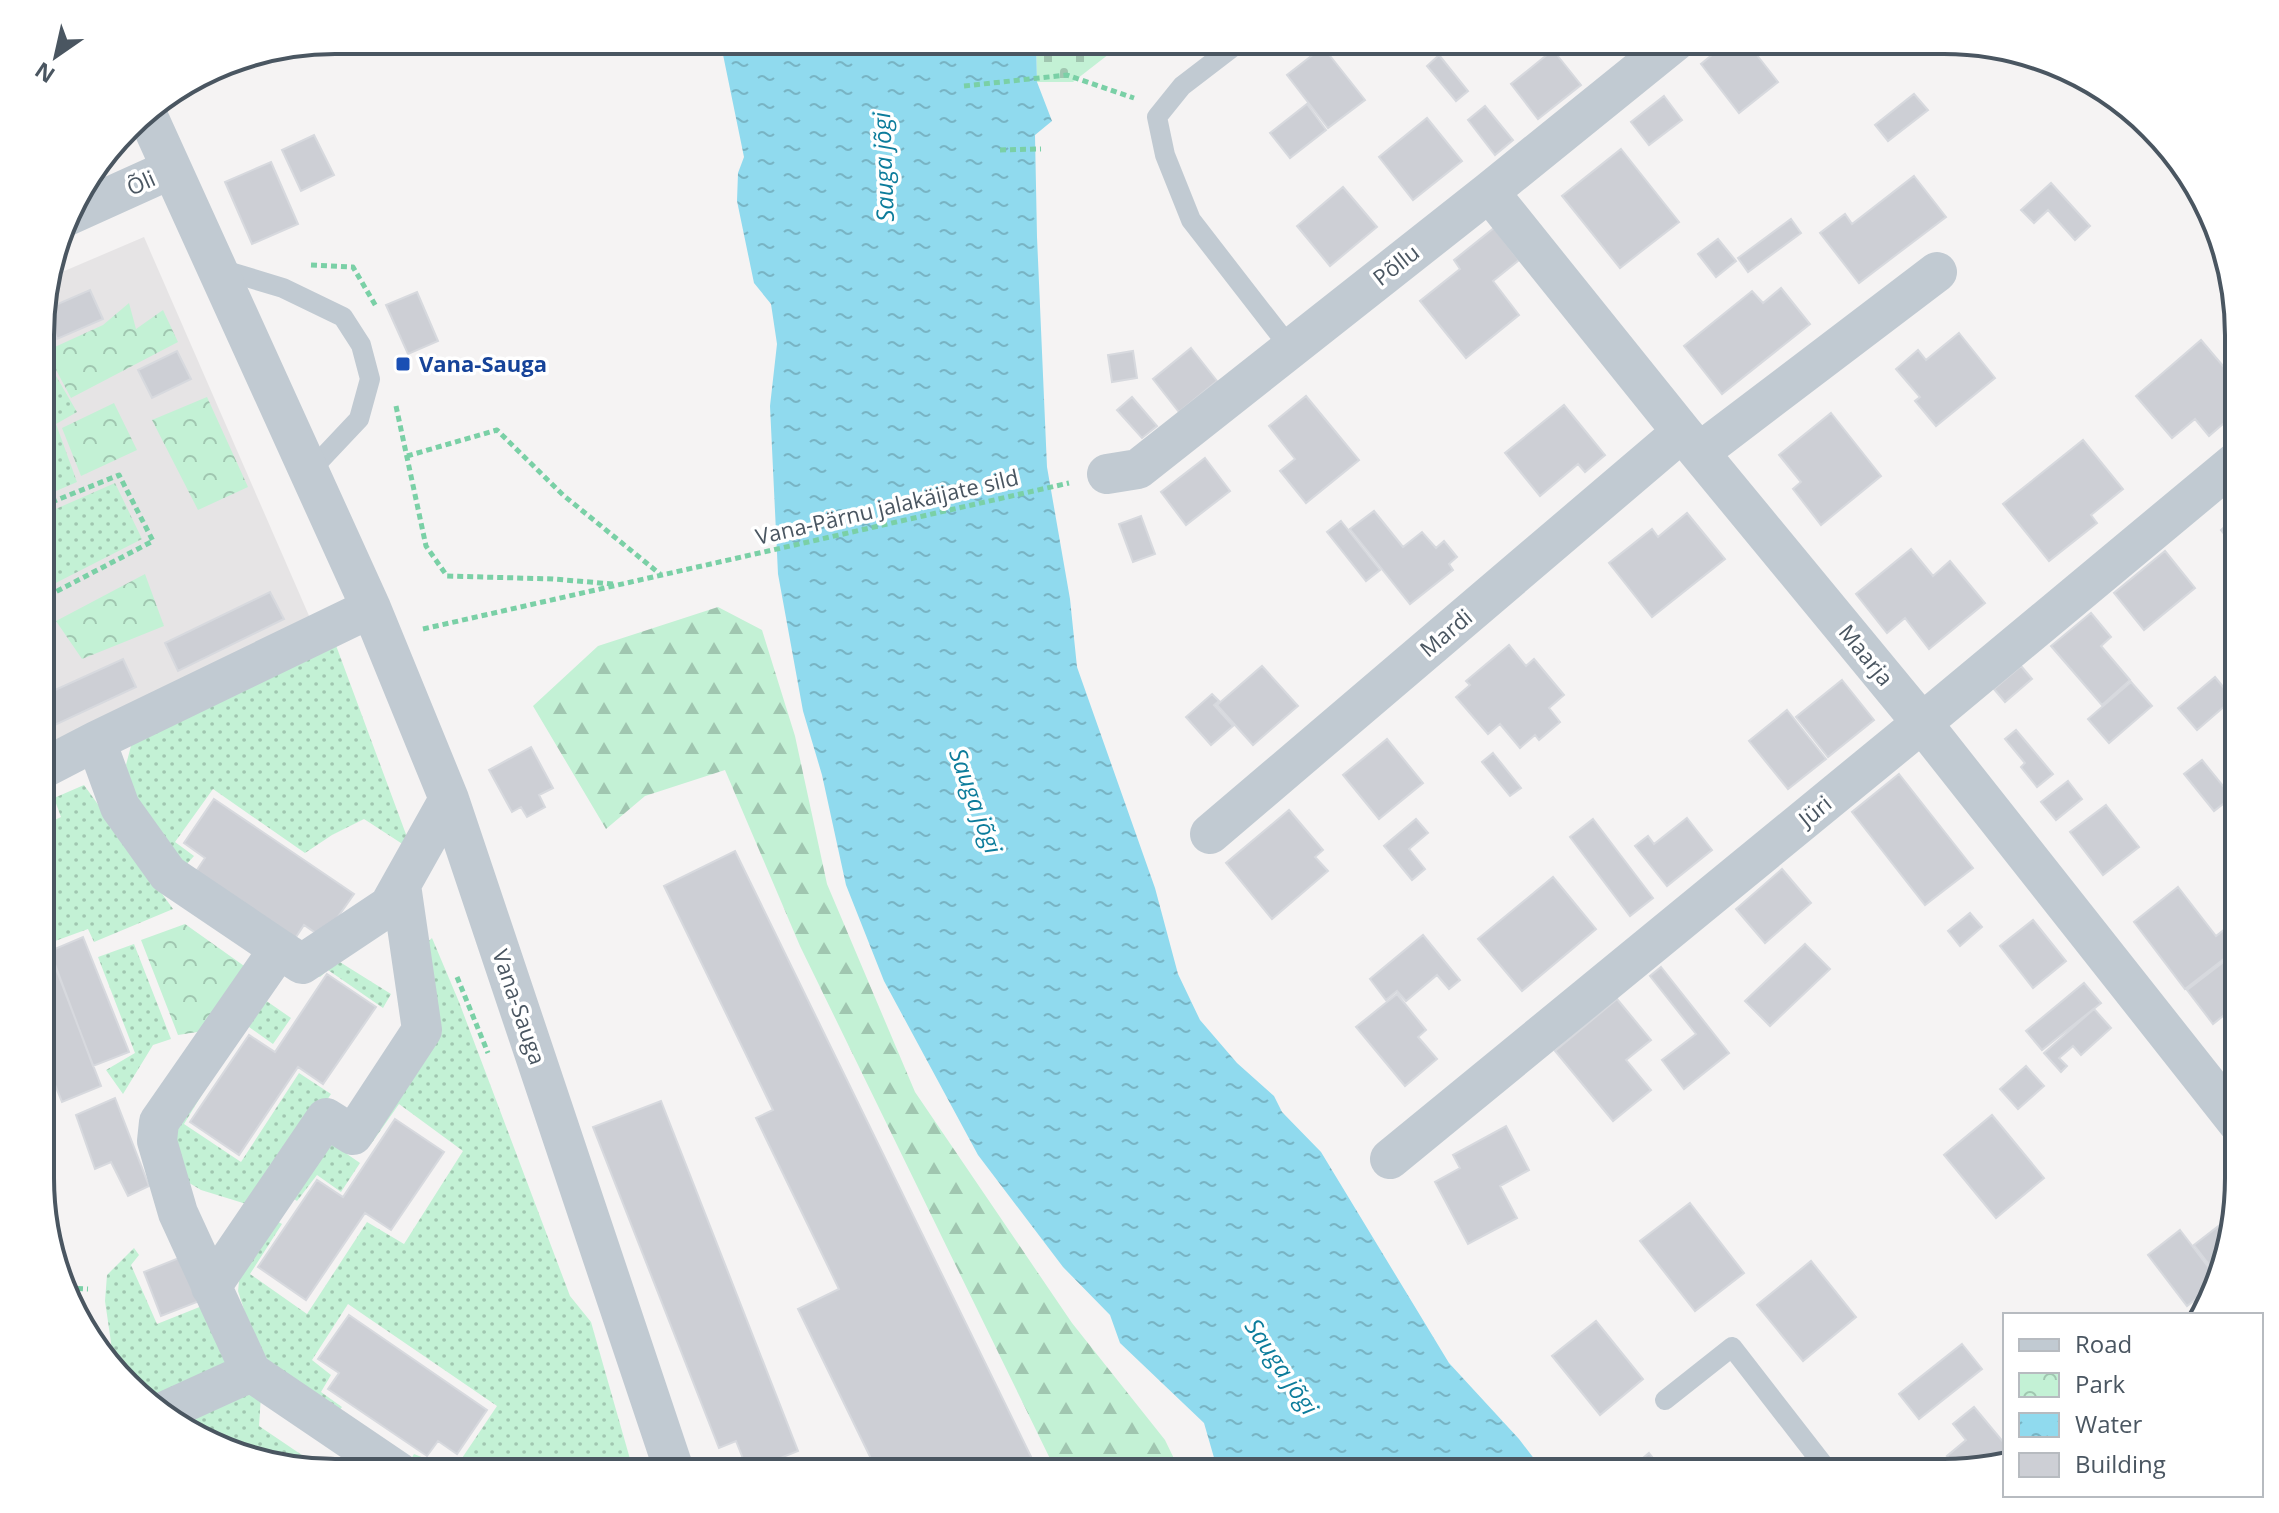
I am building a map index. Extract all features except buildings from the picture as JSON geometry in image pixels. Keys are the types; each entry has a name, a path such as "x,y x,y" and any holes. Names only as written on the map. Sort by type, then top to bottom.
{"street":[{"name":"Põllu","path":"1107,474 1138,469 1659,54"},
{"name":"Vana-Sauga","path":"151,123 377,623 449,799 670,1459"},
{"name":"Õli","path":"85,208 171,169"},
{"name":"Maarja","path":"1489,192 1922,723 2225,1106"},
{"name":"Mardi","path":"1210,834 1691,442 1937,272"},
{"name":"Jüri","path":"1390,1159 2224,472"},
{"path":"54,763 96,741 377,623"},
{"path":"96,741 120,807 168,874 302,964 389,906 449,799"},
{"path":"211,1287 326,1118 353,1135 422,1030 401,885"},
{"path":"279,949 159,1122 157,1141 178,1213 251,1372 379,1459"},
{"path":"173,1408 251,1372"}],"lane":[{"path":"1223,54 1182,86 1157,117 1165,155 1191,220 1291,349"},
{"path":"217,268 283,288 343,317 361,345 370,379 359,419 309,472"},
{"path":"1665,1400 1732,1347 1818,1458"}],"path":[{"path":"964,86 1067,75 1126,96 1166,106"},
{"path":"1000,150 1041,149"},
{"path":"296,264 353,267 383,319"},
{"path":"395,402 426,546 447,576 618,584"},
{"path":"407,456 497,430 563,495 661,574"},
{"name":"Vana-Pärnu jalakäijate sild","path":"377,623 618,584 1107,474"},
{"path":"54,501 119,475 153,541 54,593"},
{"path":"76,1288 88,1289"}],"shaded area":[{"path":"144,237 310,618 54,744 54,335 61,272"}],"green space":[{"path":"1036,55 1108,55 1073,82 1037,82"},
{"path":"129,303 136,329 163,310 178,342 71,398 54,366 54,347 103,325"},
{"path":"54,373 77,412 56,424 77,482 54,492"},
{"path":"207,397 248,487 198,510 152,420"},
{"path":"114,403 137,450 81,476 62,428"},
{"path":"115,483 142,539 54,584 54,510"},
{"path":"145,574 164,626 82,659 56,621"},
{"path":"718,607 762,630 795,736 827,884 915,1092 1072,1323 1165,1440 1174,1458 1050,1459 800,946 725,770 645,796 606,829 533,706 598,646"},
{"path":"334,640 407,837 404,845 364,819 305,853 213,789 175,842 194,856 186,865 137,812 126,765 132,742"},
{"path":"84,785 173,909 94,942 88,929 55,941 54,820 61,817 54,798"},
{"path":"185,924 247,968 210,1030 178,1035 141,940"},
{"path":"432,938 570,1296 591,1322 630,1459 461,1459 497,1406 348,1304 312,1360 331,1375 321,1392 342,1407 335,1416 271,1368 248,1322 238,1291 240,1272 275,1220 282,1224 250,1274 307,1314 367,1222 404,1244 463,1151 399,1104 371,1144 365,1140 429,1037 423,946"},
{"path":"134,944 171,1039 153,1045 123,1094 106,1070 135,1053 98,957"},
{"path":"335,959 391,994 383,1008 328,970 320,977 315,974"},
{"path":"255,993 291,1018 273,1044 249,1027"},
{"path":"299,1073 331,1094 256,1207 201,1190 186,1181 170,1125 209,1083 184,1124 241,1162"},
{"path":"331,1143 360,1163 341,1192 317,1175 297,1201 289,1196"},
{"path":"134,1248 139,1255 131,1265 157,1324 207,1304 228,1366 162,1399 136,1377 112,1349 105,1301 107,1275"},
{"path":"248,1391 261,1395 259,1426 305,1457 280,1454 227,1438 188,1417"}],"water":[{"name":"Sauga jõgi","path":"723,55 1036,55 1037,82 1052,121 1035,135 1047,467 1070,599 1077,667 1155,888 1178,974 1200,1020 1237,1063 1274,1096 1282,1112 1321,1152 1449,1363 1534,1458 1214,1458 1204,1423 1120,1343 1110,1315 1063,1267 978,1155 884,981 846,885 822,775 803,711 778,574 770,406 777,344 771,304 754,283 737,201 738,173 744,157"}],"place":[{"name":"Vana-Sauga","path":"403,364"}]}
